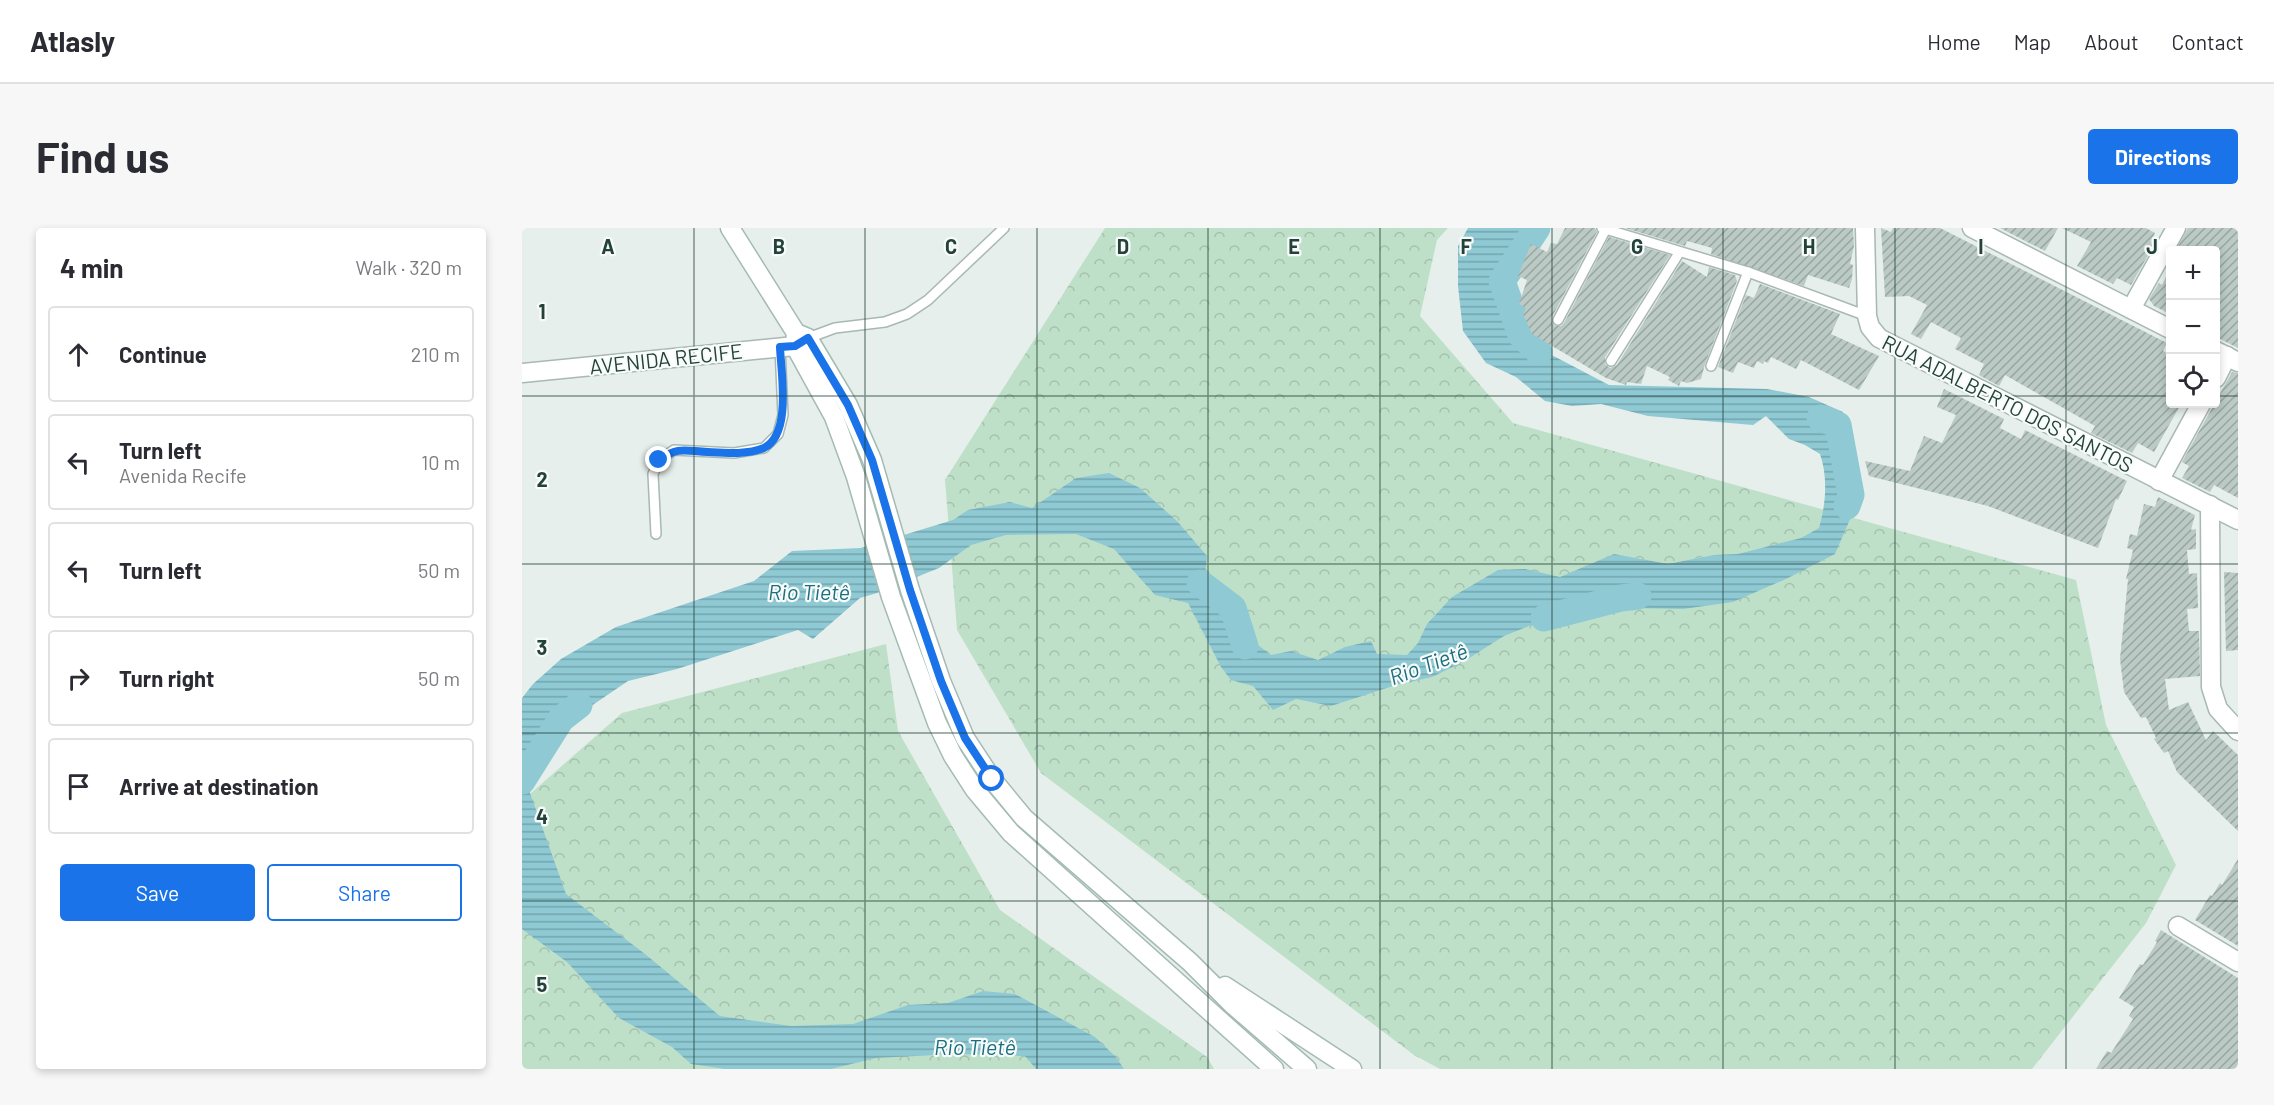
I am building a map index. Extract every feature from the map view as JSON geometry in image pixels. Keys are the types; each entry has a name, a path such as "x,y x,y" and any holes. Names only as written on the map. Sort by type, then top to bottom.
{"main road":[{"path":"730,228 795,341 834,417 856,477 891,597 937,723 953,756 975,790 1011,833 1274,1069"},
{"name":"RUA ADALBERTO DOS SANTOS","path":"1865,228 1867,316 1870,327 1879,338 2238,520"},
{"path":"1972,228 2166,327"},
{"path":"2131,309 2176,228"},
{"path":"795,341 848,405 872,460 910,590 941,681 965,738 992,779 1024,818 1190,962 1232,1004 1307,1069"},
{"name":"AVENIDA RECIFE","path":"522,373 795,341"},
{"path":"2220,370 2227,356"},
{"path":"2159,481 2199,408"},
{"path":"2210,506 2211,687 2218,709 2238,731"},
{"path":"2178,926 2238,963"},
{"path":"1190,962 1352,1069"}],"lane":[{"path":"656,534 653,474 659,460 674,450 734,453 764,448 778,434 795,341 835,328 885,322 908,314 928,300 1004,228"},
{"path":"1558,320 1604,229 1748,272 1867,316"},
{"path":"1611,361 1679,253"},
{"path":"1711,366 1748,272"}],"green space":[{"path":"1105,228 1448,228 1437,240 1420,316 1513,423 2076,580 2106,725 2176,865 2146,923 2032,1069 1440,1069 1414,1055 1041,773 957,630 945,480"},
{"path":"886,644 898,731 1000,910 1207,1057 1214,1069 522,1069 522,801 622,713"}],"water":[{"name":"Rio Tietê","path":"1468,228 1534,228 1513,247 1500,273 1501,299 1518,325 1544,351 1609,385 1767,389 1809,397 1843,412 1840,432 1846,469 1857,486 1851,517 1835,554 1733,602 1683,609 1630,608 1590,600 1575,613 1544,620 1504,636 1463,662 1432,677 1396,685 1331,706 1296,699 1273,710 1253,686 1231,680 1221,667 1188,603 1155,595 1114,549 1076,534 1006,535 971,545 939,568 860,598 813,639 798,630 677,669 628,681 550,734 530,793 566,894 645,954 720,1016 791,1026 853,1024 908,1005 948,1003 983,991 1015,994 1095,1037 1116,1057 1124,1069 1036,1069 1025,1056 955,1054 876,1058 831,1069 725,1069 691,1064 672,1047 619,1018 567,962 522,929 522,698 533,684 561,659 616,627 754,581 792,551 861,548 953,520 968,510 1010,502 1032,508 1076,478 1109,473 1140,488 1177,521 1207,556 1204,585 1221,597 1246,622 1254,642 1271,655 1291,651 1318,660 1345,647 1371,641 1377,654 1407,655 1418,643 1427,624 1452,597 1498,570 1525,569 1560,577 1614,554 1668,564 1714,555 1738,554 1801,538 1819,528 1825,491 1820,454 1789,439 1766,416 1753,425 1648,416 1601,404 1572,406 1545,401 1516,377 1486,363 1463,331 1458,286 1458,246"}],"building":[{"path":"1565,228 1595,228 1597,232 1552,317 1552,323 1555,326 1561,326 1564,323 1609,237 1670,255 1605,357 1605,364 1610,368 1617,365 1682,261 1707,277 1709,267 1735,275 1737,281 1701,379 1687,383 1681,381 1679,386 1668,380 1670,377 1647,366 1641,384 1627,382 1626,385 1606,378 1532,334 1523,314 1526,308 1519,304 1527,280 1518,276 1531,244 1547,252 1551,243 1557,244"},
{"path":"1625,228 1853,228 1854,246 1850,264 1853,265 1852,279 1849,288 1808,275 1804,286 1711,254 1712,248 1687,241 1685,246"},
{"path":"1881,228 1891,232 1893,228 1940,228 2166,342 2163,351 2166,353 2166,408 2179,408 2154,452 2138,443 2132,453 2091,433 2095,426 2005,375 1999,386 1979,375 1984,364 1955,349 1961,338 1931,322 1921,339 1911,334 1927,305 1909,296 1885,297"},
{"path":"2000,228 2058,228 2045,251"},
{"path":"2062,228 2146,228 2155,233 2151,241 2155,243 2131,285 2117,278 2113,284 2077,266 2091,242"},
{"path":"2188,228 2238,228 2238,348 2220,339 2220,246 2178,246"},
{"path":"2166,277 2166,312 2154,306 2149,299 2159,283 2162,285"},
{"path":"1760,284 1840,314 1831,334 1879,356 1859,390 1801,360 1796,369 1771,357 1768,363 1764,361 1763,364 1757,361 1754,368 1738,362 1733,373 1718,367 1746,295 1754,298"},
{"path":"2232,372 2238,373 2238,498 2214,485 2210,492 2182,478 2189,466 2182,462 2212,408 2220,408 2220,394"},
{"path":"1944,389 2004,419 2000,428 2021,439 2025,430 2127,481 2118,500 2116,499 2098,548 1988,506 1869,476 1865,461 1910,471 1924,436 1942,443 1956,415 1937,407"},
{"path":"2158,497 2195,515 2191,530 2196,529 2196,549 2187,550 2189,574 2197,573 2198,608 2187,609 2189,631 2199,631 2200,676 2165,679 2169,710 2188,702 2206,740 2213,731 2238,755 2238,831 2177,772 2168,751 2164,753 2154,739 2156,738 2146,717 2141,718 2124,692 2120,659 2128,579 2126,579 2133,550 2127,548 2130,534 2137,536 2144,504 2155,507"},
{"path":"2224,572 2238,573 2238,650 2226,651"},
{"path":"2238,859 2238,946 2195,920 2210,895 2212,896 2220,883 2222,885"},
{"path":"2161,930 2238,978 2238,1069 2096,1069 2107,1051 2111,1053 2133,1019 2129,1016 2134,1007 2119,998 2140,964 2143,965 2157,942 2155,941"}],"waterway":[{"name":"Rio Tietê","path":"1537,228 1502,281 1521,335 1539,352"},
{"name":"Rio Tietê","path":"1820,418 1838,425 1851,495 1847,506"},
{"name":"Rio Tietê","path":"1200,583 1233,608 1245,646"},
{"name":"Rio Tietê","path":"1544,618 1621,598 1638,596"},
{"name":"Rio Tietê","path":"522,781 561,719 579,705"}],"route":[{"path":"659,460 674,450 734,453 764,448 778,434 783,415 780,347 795,346 808,338 848,405 872,460 910,590 941,681 965,738 992,779"}]}
